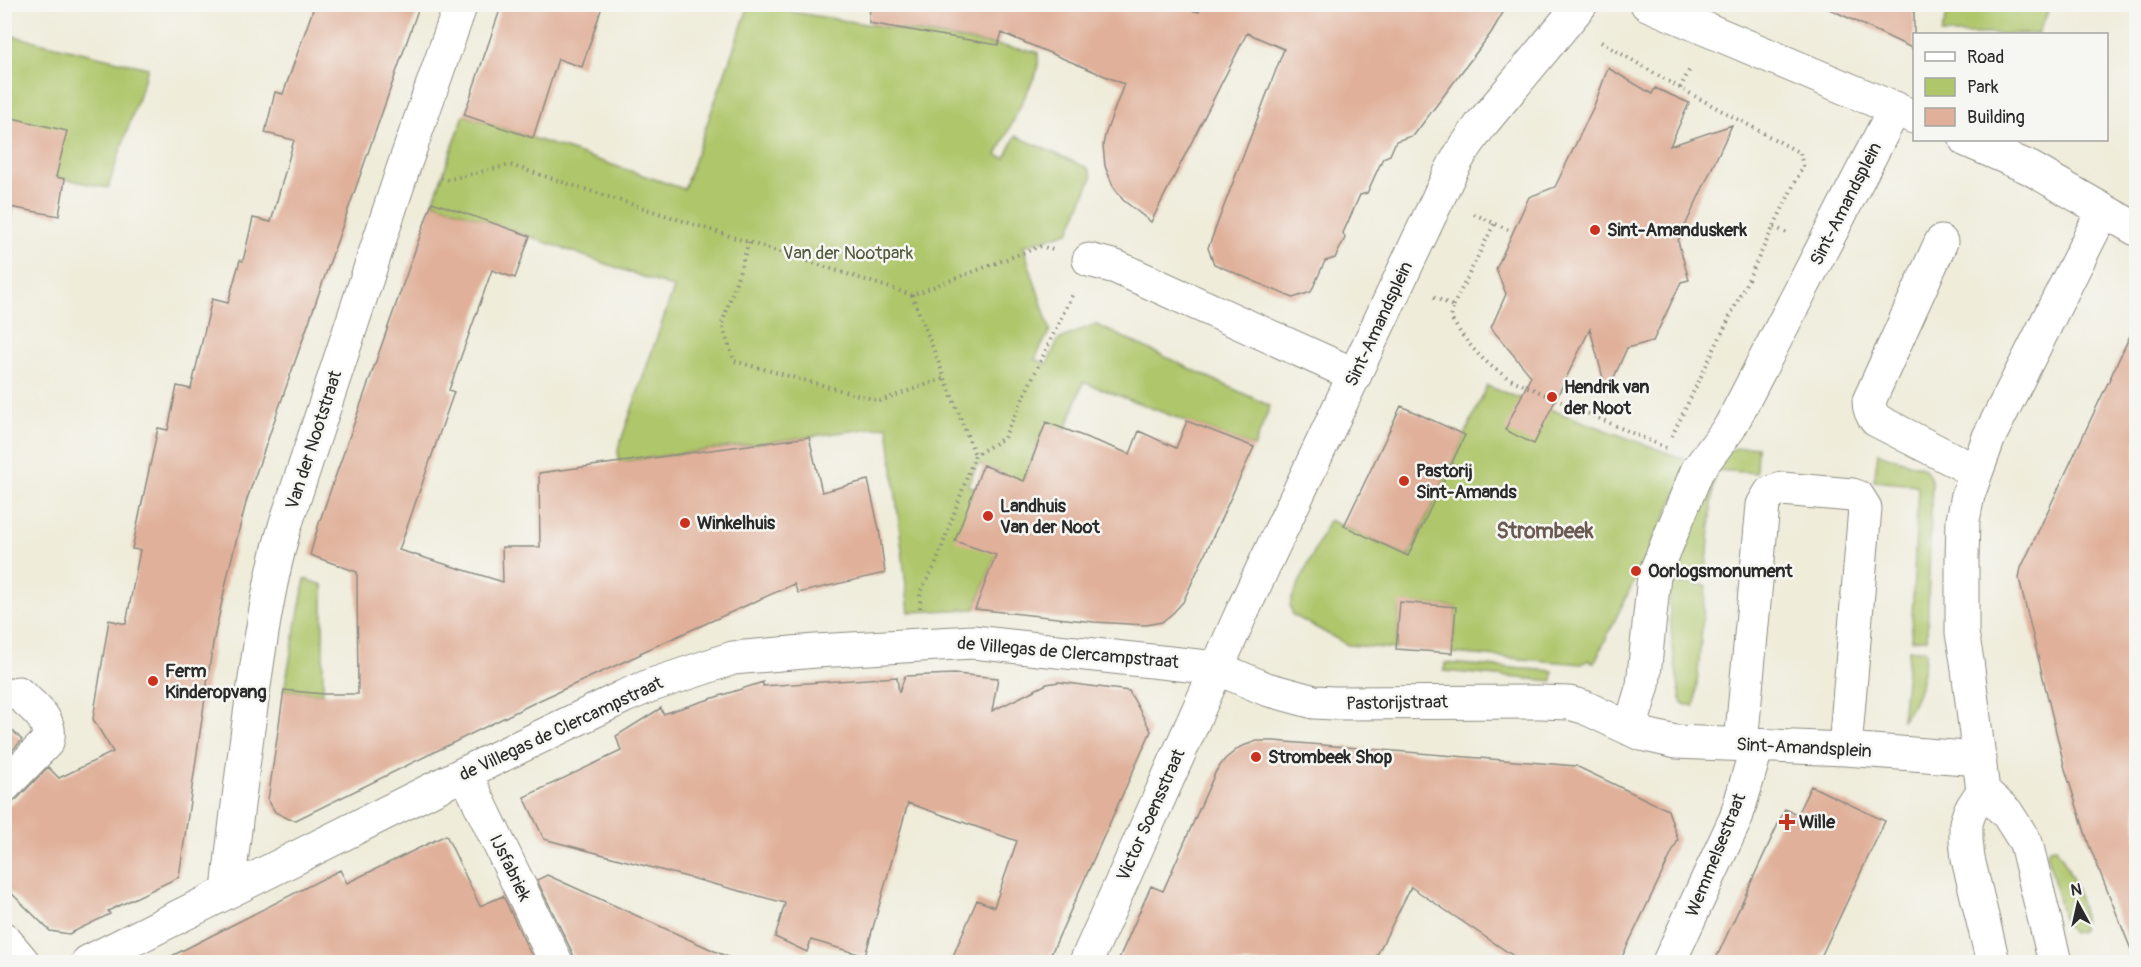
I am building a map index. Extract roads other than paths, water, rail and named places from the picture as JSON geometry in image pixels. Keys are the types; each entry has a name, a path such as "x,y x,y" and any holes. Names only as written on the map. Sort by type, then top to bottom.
{"street":[{"name":"Van der Nootstraat","path":"228,891 262,624 272,570 460,4"},
{"name":"Sint-Amandsplein","path":"1217,668 1461,153 1581,4"},
{"name":"Sint-Amandsplein","path":"1630,729 1643,685 1654,576 1697,471 1730,427 1905,112 1647,4"},
{"path":"1968,141 2030,168 2136,229"},
{"path":"1993,963 1965,840 1966,823 1981,775 1962,633 1960,602 1964,520 1975,471 1994,426 2103,211"},
{"path":"1941,242 1869,401 1869,408 1876,420 1975,471"},
{"path":"1089,260 1116,267 1355,375"},
{"name":"Wemmelsestraat","path":"1669,963 1736,818 1749,745 1763,505 1770,493 1782,489 1852,495 1858,497 1865,508 1845,749"},
{"name":"de Villegas de Clercampstraat","path":"88,963 465,773 650,686 733,658 883,646 973,642 1217,668"},
{"name":"Pastorijstraat","path":"1217,668 1266,689 1314,702 1334,704 1541,702 1569,703 1584,707"},
{"name":"Victor Soensstraat","path":"1086,963 1217,668"},
{"path":"4,786 47,742 50,734 45,719 18,693"},
{"name":"Sint-Amandsplein","path":"1584,707 1630,729 1676,742 1845,749 1981,775"},
{"name":"IJsfabriek","path":"465,773 556,963"},
{"path":"1981,775 2026,843 2055,963"},
{"path":"4,939 23,963"}],"place":[{"name":"Sint-Amanduskerk","path":"1595,230"},
{"name":"Hendrik van der Noot","path":"1552,397"},
{"name":"Pastorij Sint-Amands","path":"1404,481"},
{"name":"Landhuis Van der Noot","path":"988,516"},
{"name":"Winkelhuis","path":"685,523"},
{"name":"Oorlogsmonument","path":"1636,571"},
{"name":"Ferm Kinderopvang","path":"153,681"},
{"name":"Strombeek Shop","path":"1256,757"},
{"name":"Wille","path":"1787,822"}],"district":[{"name":"Strombeek","path":"1545,531"}],"park label":[{"name":"Van der Nootpark","path":"848,253"}]}
